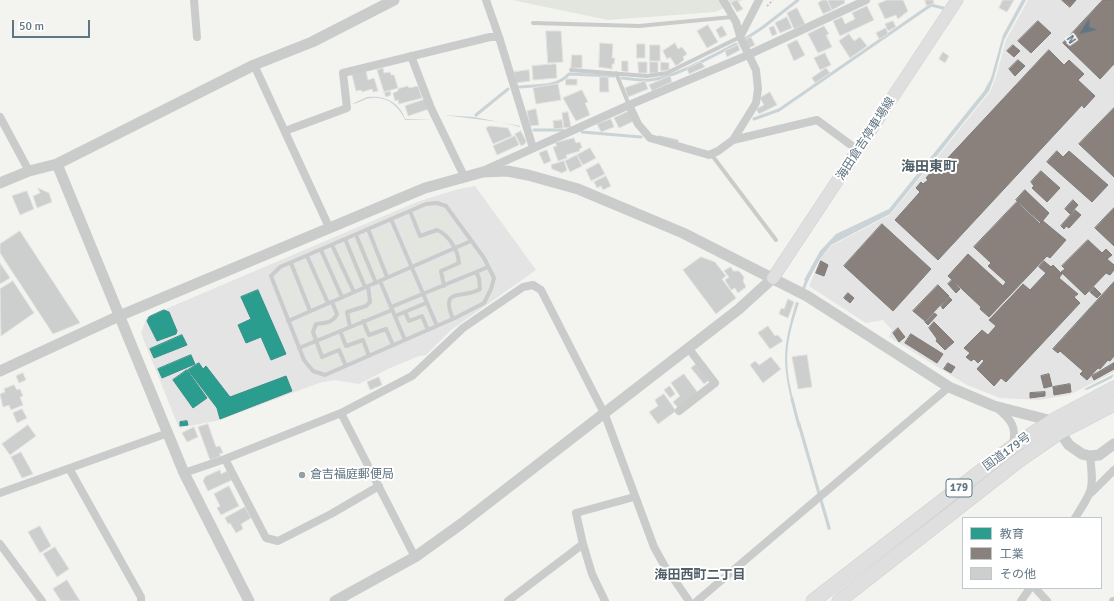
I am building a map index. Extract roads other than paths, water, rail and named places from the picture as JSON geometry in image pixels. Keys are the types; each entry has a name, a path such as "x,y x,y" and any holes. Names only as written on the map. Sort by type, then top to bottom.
{"highway":[{"name":"国道179号","path":"839,601 1018,462 1056,427 1114,388"},
{"name":"国道179号","path":"813,601 1011,448 1056,427 1114,404"}],"main road":[{"name":"海田倉吉停車場線","path":"773,278 859,151 957,0"}],"street":[{"path":"194,0 197,37"},
{"path":"0,183 29,171 57,164 254,65 312,42 394,0"},
{"path":"486,0 533,148"},
{"path":"630,105 638,124 650,138 696,152 711,154 718,152 733,140 756,103 758,89 756,70 740,37 733,17 723,0"},
{"path":"740,37 759,0"},
{"path":"483,172 630,105 748,55 866,0"},
{"path":"285,131 347,108 343,73 411,56 499,37"},
{"path":"411,56 431,108 464,176"},
{"path":"254,65 328,227"},
{"path":"0,117 29,171"},
{"path":"733,140 817,120 859,151"},
{"path":"57,164 184,473 249,601"},
{"path":"0,371 119,316 328,227 425,188 483,172 507,172 528,175 578,189 683,233 808,296 949,387 994,406 1056,427 1069,445 1082,454 1090,456 1099,455 1106,452 1114,444"},
{"path":"335,601 415,557 461,524 689,349 739,309 773,278"},
{"path":"184,473 225,459 341,413 412,376 463,328 523,287 533,285 541,290 604,415 645,527 657,553 689,601"},
{"path":"679,411 715,383 689,349"},
{"path":"697,601 949,387"},
{"path":"994,406 1009,417 1013,425 1015,433 1011,448"},
{"path":"341,413 415,557"},
{"path":"0,493 70,470 168,433"},
{"path":"1090,456 1093,479 1091,493"},
{"path":"225,459 266,538 278,541 379,486"},
{"path":"70,470 141,597 141,601"},
{"path":"1076,517 1091,493 1114,470"},
{"path":"605,601 592,574 582,544 576,513 634,497"},
{"path":"0,544 42,601"},
{"path":"508,601 582,544"},
{"path":"1021,601 1029,589"},
{"path":"1036,589 1047,601"}],"lane":[{"path":"533,23 632,26 733,17"},
{"path":"571,70 647,76 667,73 740,37"},
{"path":"616,73 630,105"},
{"path":"711,154 776,240"},
{"path":"437,203 446,206 471,241 494,278 491,289 484,303 453,319 325,375 312,371 304,360 270,276 280,267 410,211 426,204 437,203"},
{"path":"410,211 420,236 437,230 443,232 455,248 458,263 441,271 444,286"},
{"path":"391,220 436,326"},
{"path":"368,229 387,277"},
{"path":"356,235 392,308 405,340"},
{"path":"345,239 366,287 370,302 366,306 347,312 350,327"},
{"path":"288,321 471,241"},
{"path":"332,245 354,292"},
{"path":"321,250 342,297"},
{"path":"307,256 337,314 332,322 316,324 313,332 316,341 322,357 339,350 346,366"},
{"path":"291,263 310,311"},
{"path":"299,348 488,267"},
{"path":"453,319 448,307 449,300 456,294 476,292 480,289 480,278 476,272"},
{"path":"395,316 426,303"},
{"path":"405,312 409,321 422,316 428,330"},
{"path":"364,321 370,335 386,329 394,345"},
{"path":"340,331 346,346 363,340 369,356"}],"waterway":[{"path":"745,39 762,28 798,0"},
{"path":"754,119 779,110 931,5 943,8"},
{"path":"622,78 643,80 660,78 682,71 736,44"},
{"path":"518,87 552,84 558,82 569,74 614,76"},
{"path":"476,115 508,89"},
{"path":"534,130 563,130"},
{"path":"582,132 641,137"},
{"path":"659,137 677,141"},
{"path":"803,290 808,277"},
{"path":"792,399 799,426"}],"place":[{"name":"倉吉福庭郵便局","path":"302,475"}],"district":[{"name":"海田東町","path":"929,167"},
{"name":"海田西町二丁目","path":"700,576"}]}
